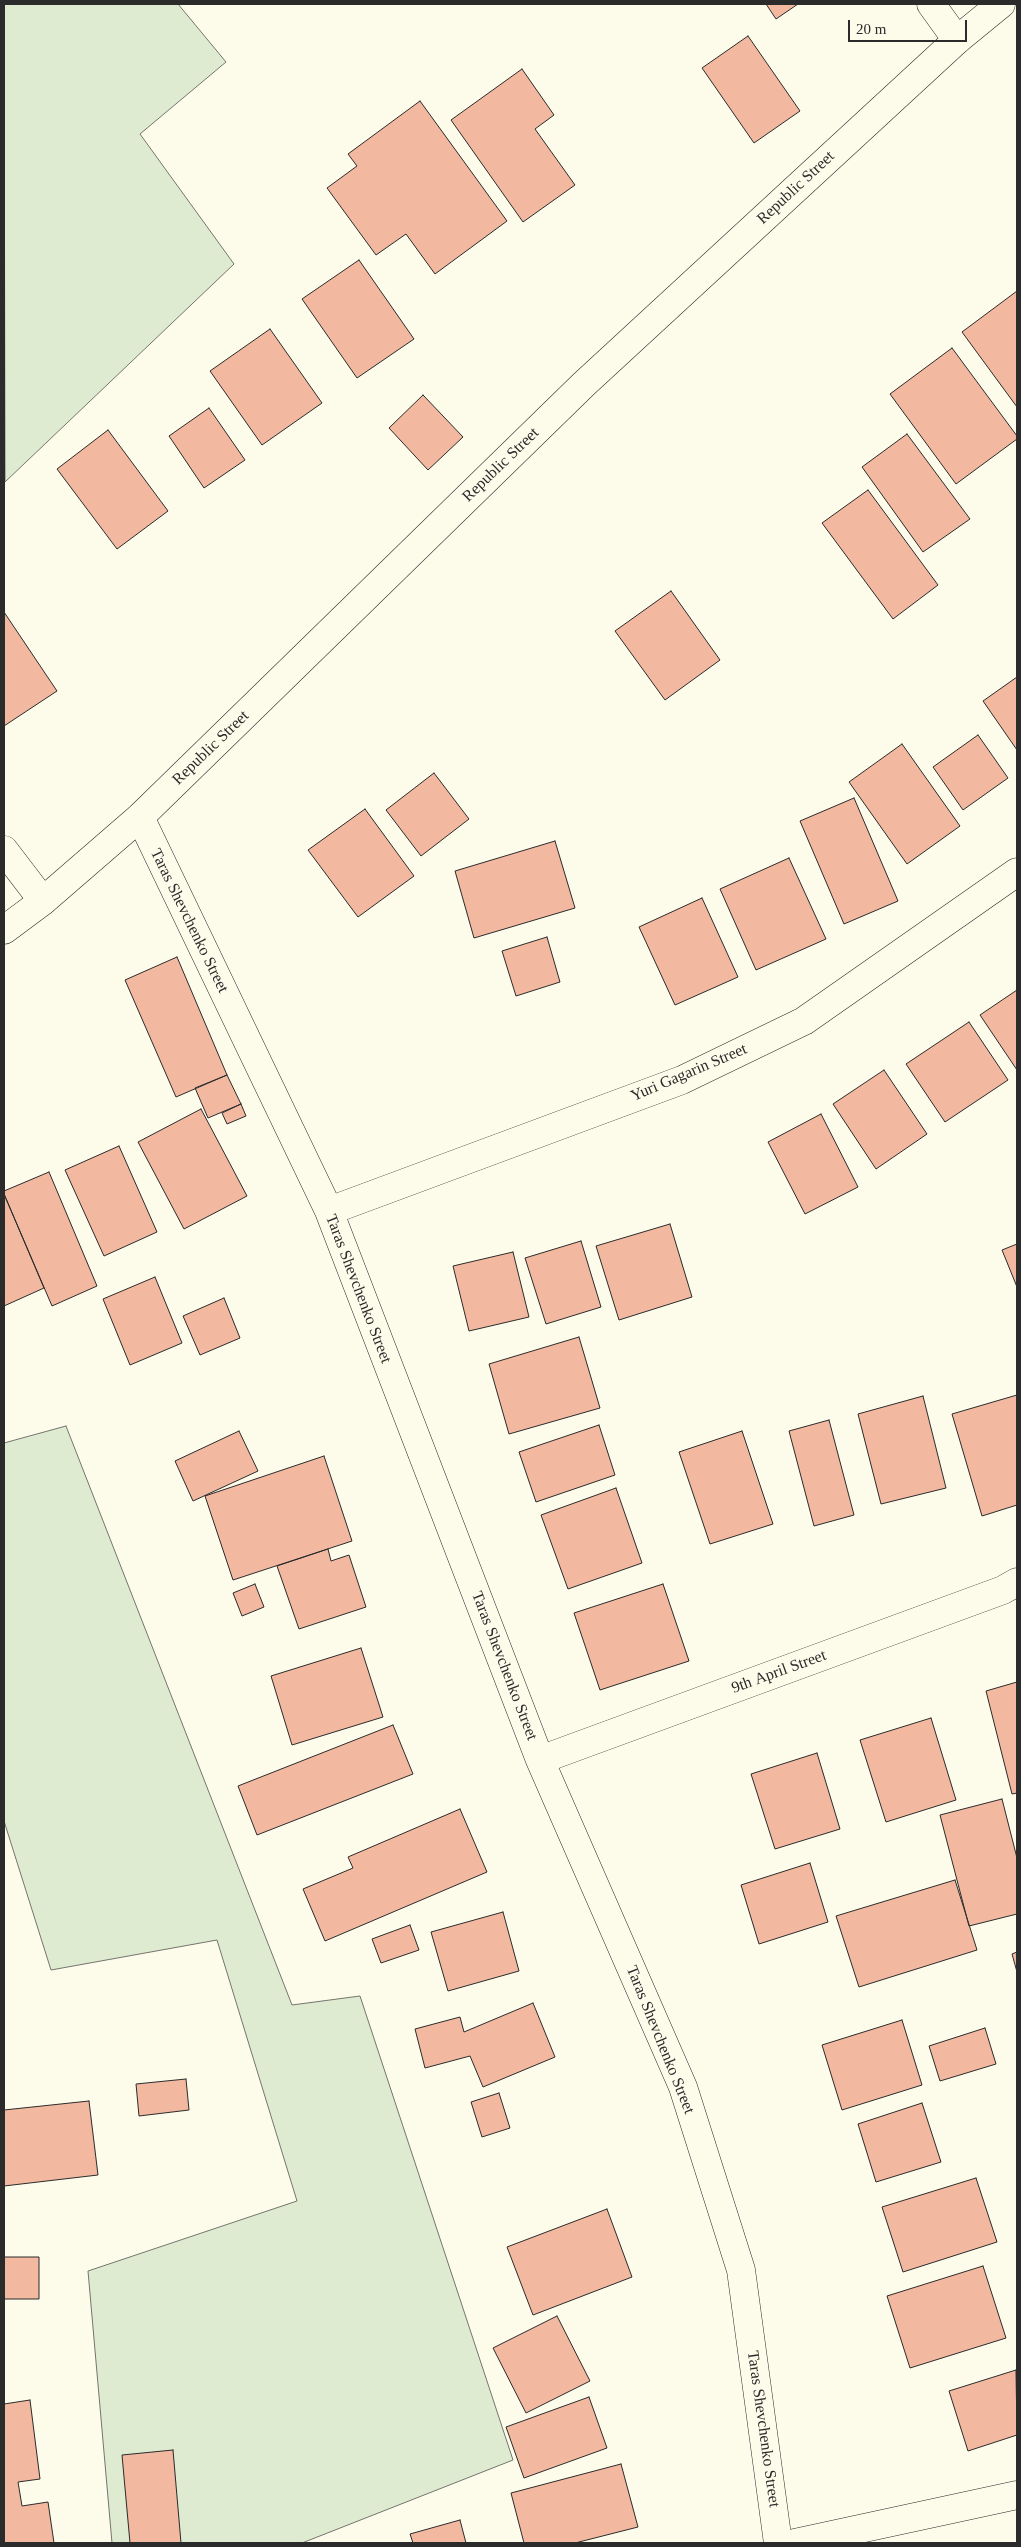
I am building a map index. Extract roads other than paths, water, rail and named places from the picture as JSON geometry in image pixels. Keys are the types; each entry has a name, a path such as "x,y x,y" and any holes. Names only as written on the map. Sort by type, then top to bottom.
{"street":[{"path":"931,4 957,40"},
{"name":"Republic Street","path":"4,930 43,901 140,817 584,384 957,40 1001,4"},
{"name":"Taras Shevchenko Street","path":"140,817 328,1211 540,1760 682,2087 741,2270 778,2543"},
{"path":"4,850 43,901"},
{"name":"Yuri Gagarin Street","path":"328,1211 682,1080 804,1021 1017,872"},
{"name":"9th April Street","path":"540,1760 1003,1590 1017,1582"},
{"path":"795,2543 1017,2495"}]}
